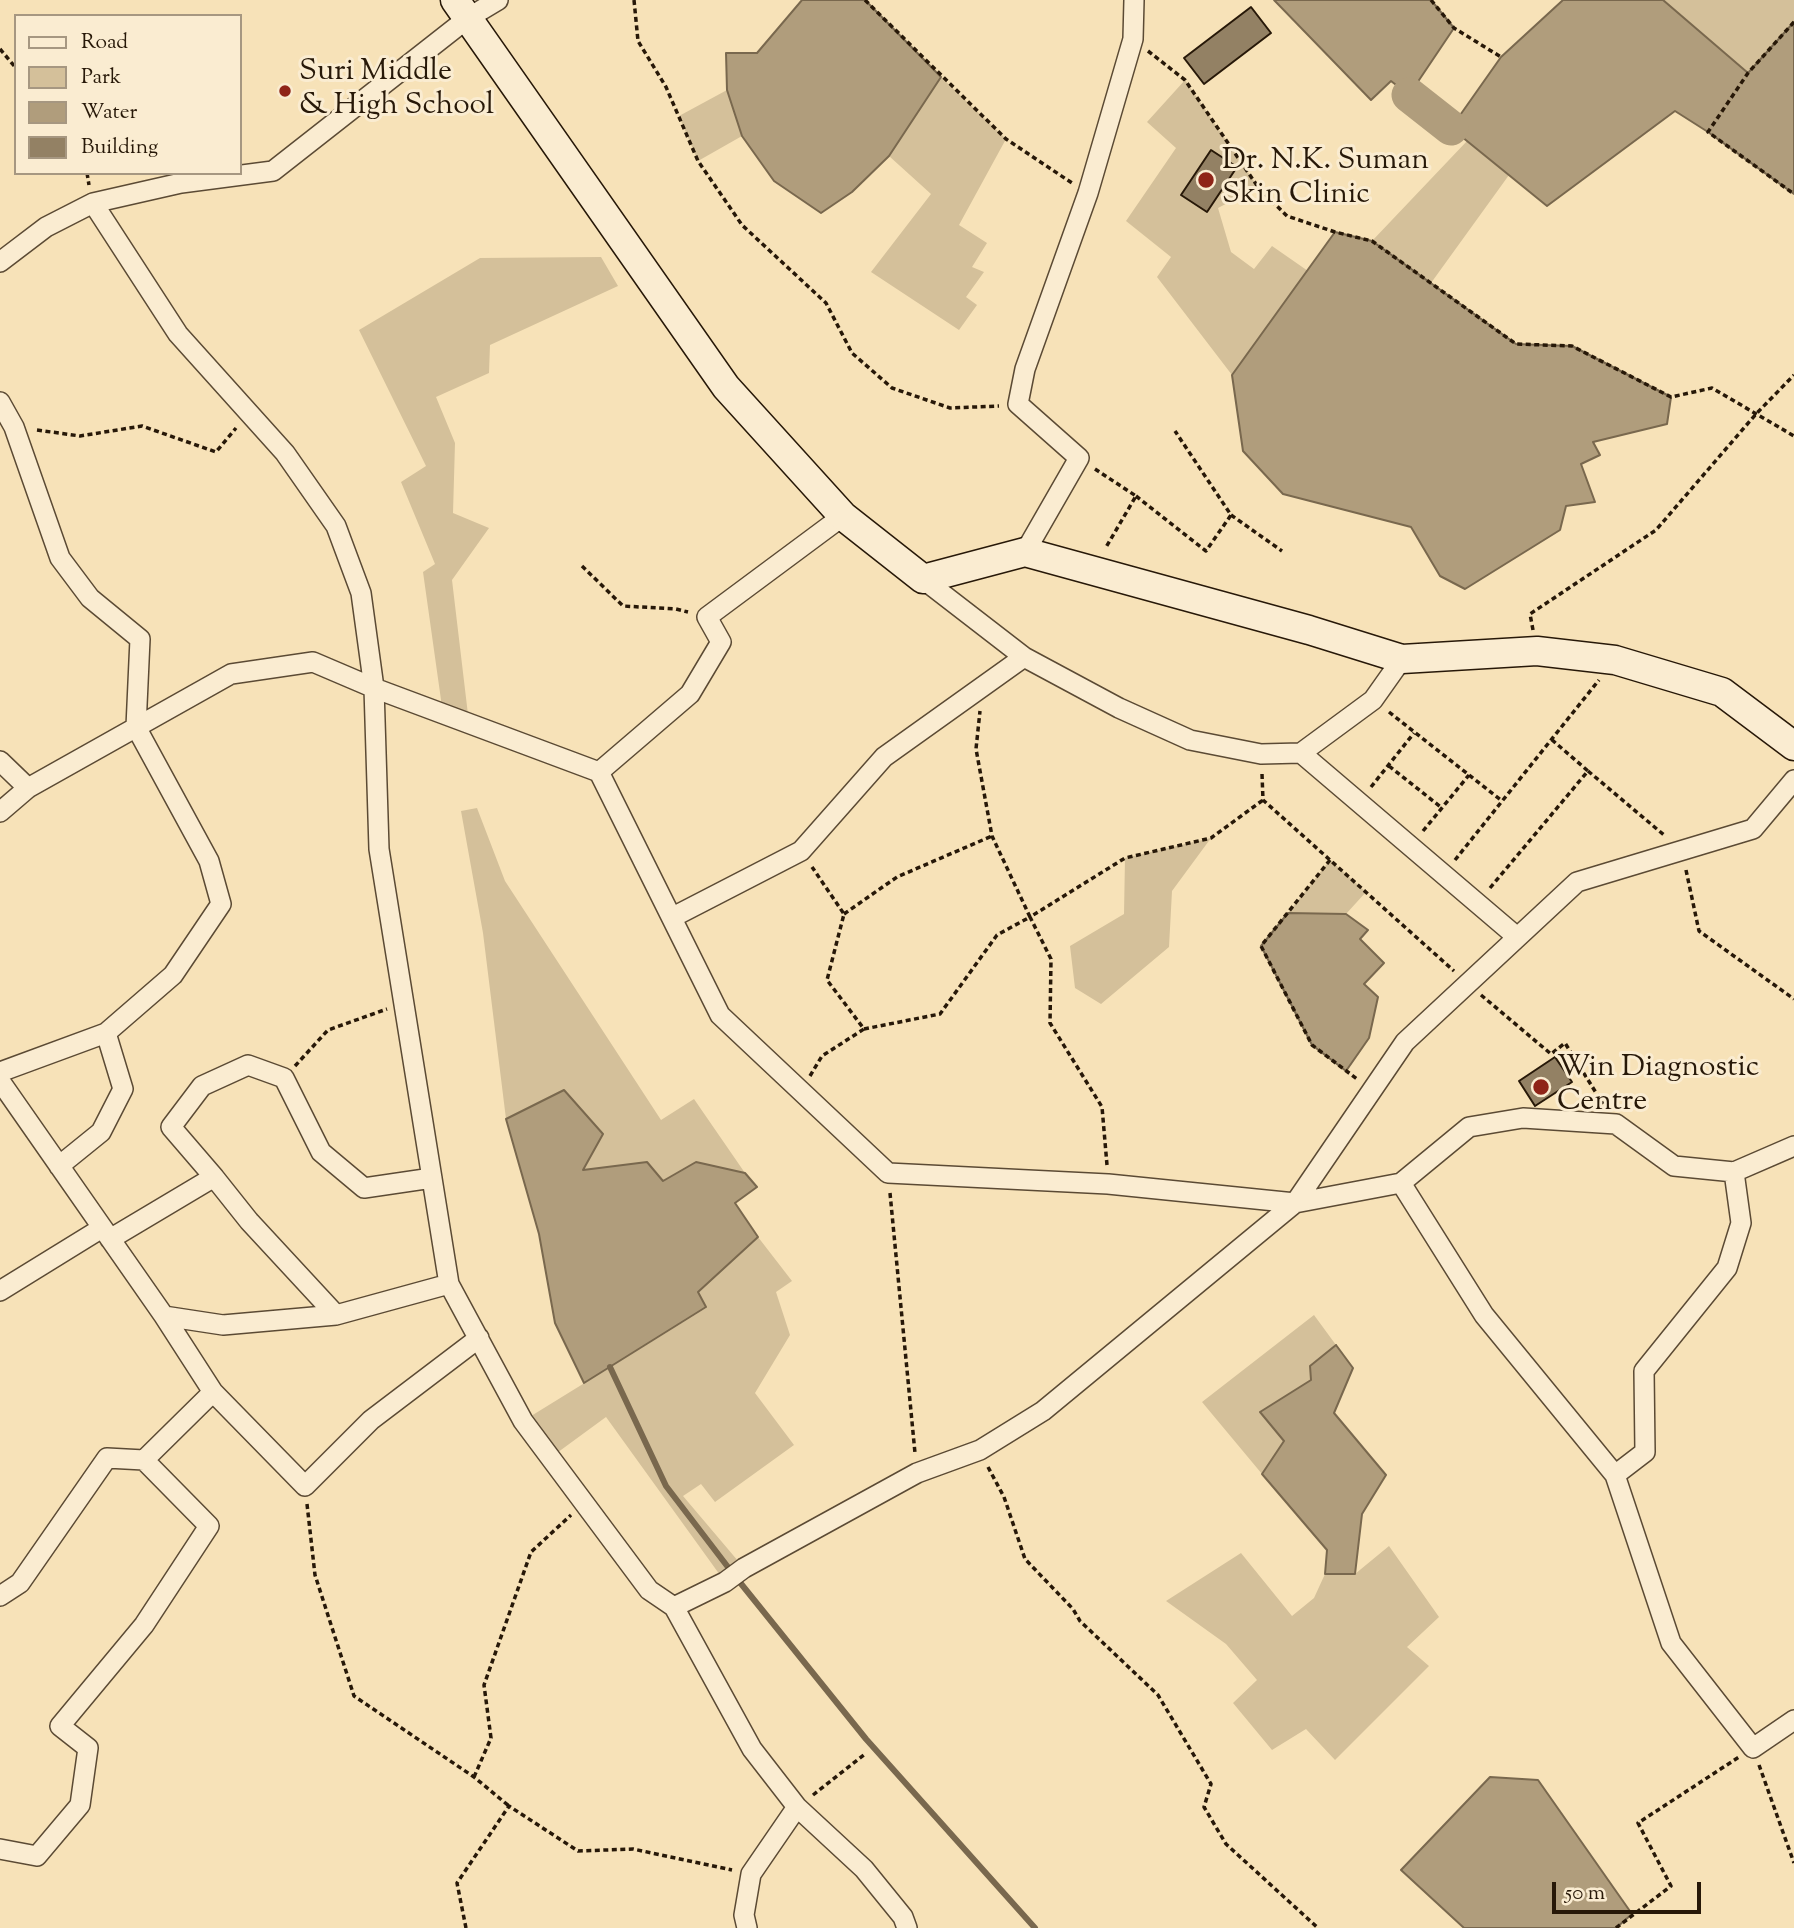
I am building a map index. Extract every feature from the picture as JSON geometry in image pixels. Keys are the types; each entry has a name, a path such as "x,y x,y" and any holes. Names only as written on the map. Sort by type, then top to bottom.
{"main road":[{"path":"461,9 726,387 843,516 923,579 1025,552 1309,630 1402,659 1536,651 1615,660 1722,692 1794,746"}],"street":[{"path":"0,262 46,227 93,203 181,183 274,171 461,9 498,0"},
{"path":"1025,552 1079,458 1018,404 1025,369 1088,193 1133,39 1134,0"},
{"path":"93,203 178,334 285,453 337,526 362,593 374,688 379,849 449,1284 523,1421 649,1590 674,1607 751,1749 797,1807 864,1869 904,1917 907,1928"},
{"path":"0,402 14,427 60,558 90,598 140,639 136,727 209,861 221,904 173,975 106,1033 0,1072"},
{"path":"599,772 690,694 721,642 707,617 843,516"},
{"path":"923,579 1024,657 1119,708 1190,740 1261,754 1301,752 1373,700 1402,659"},
{"path":"673,917 801,851 884,757 1024,657"},
{"path":"0,812 28,788 231,674 313,662 374,688 599,772 720,1015 888,1173 1108,1184 1294,1203 1401,1182 1469,1127 1523,1118 1616,1124 1674,1166 1734,1172 1794,1146"},
{"path":"1301,752 1517,937"},
{"path":"0,761 28,788"},
{"path":"674,1607 725,1582 744,1568 917,1474 980,1450 1043,1411 1294,1203 1405,1042 1577,883 1753,830 1794,780"},
{"path":"58,1166 101,1132 123,1089 106,1033"},
{"path":"336,1315 249,1222 171,1127 202,1086 248,1065 284,1078 321,1152 364,1188 432,1178"},
{"path":"0,1081 164,1316 212,1392 305,1486 371,1420 479,1338"},
{"path":"1615,1475 1645,1452 1644,1371 1727,1268 1741,1223 1734,1172"},
{"path":"0,1291 214,1177"},
{"path":"1401,1182 1485,1315 1615,1475 1671,1643 1754,1748 1794,1720"},
{"path":"164,1316 223,1325 336,1315 449,1284"},
{"path":"144,1460 212,1392"},
{"path":"0,1597 20,1583 107,1458 144,1460 209,1526 144,1625 60,1726 88,1748 80,1805 37,1856 0,1849"},
{"path":"747,1928 744,1915 751,1874 797,1807"}],"path":[{"path":"634,0 638,41 666,87 698,161 741,225 826,303 852,353 892,388 950,408 1018,404"},
{"path":"865,0 1006,139 1088,193"},
{"path":"1431,0 1454,27 1501,57"},
{"path":"1794,22 1748,73 1708,132 1794,194"},
{"path":"1133,39 1185,80 1258,187 1287,216 1372,242 1517,344 1572,346 1671,397 1712,388 1794,436"},
{"path":"0,49 14,66"},
{"path":"1536,651 1530,614 1656,530 1756,414 1794,375"},
{"path":"14,427 80,436 142,426 216,452 249,412"},
{"path":"1175,431 1231,515 1282,551"},
{"path":"1079,458 1136,496 1206,551 1231,515"},
{"path":"1092,570 1136,496"},
{"path":"582,566 624,606 676,608 707,617"},
{"path":"1443,874 1615,660"},
{"path":"984,686 975,749 992,836 1051,959 1050,1023 1102,1107 1108,1184"},
{"path":"1373,700 1502,801"},
{"path":"1359,802 1415,732"},
{"path":"1551,740 1681,850 1699,931 1794,999"},
{"path":"1261,754 1263,800 1551,1054 1565,1043 1616,1124"},
{"path":"1388,765 1442,808"},
{"path":"1477,903 1588,771"},
{"path":"1411,846 1469,775"},
{"path":"801,1092 822,1056 863,1029 940,1014 997,935 1125,858 1211,838 1263,800"},
{"path":"863,1029 827,980 844,914 897,877 992,836"},
{"path":"801,851 844,914"},
{"path":"1330,860 1261,946 1312,1045 1346,1071"},
{"path":"284,1078 328,1030 404,1003"},
{"path":"888,1173 917,1474"},
{"path":"980,1450 1004,1497 1025,1559 1073,1609 1080,1621 1158,1695 1211,1784 1204,1807 1226,1844 1318,1928"},
{"path":"305,1486 315,1576 354,1696 474,1777 509,1806 578,1851 633,1849 751,1874"},
{"path":"474,1777 491,1738 484,1685 531,1552 584,1503"},
{"path":"1616,1928 1671,1886 1638,1823 1754,1748 1794,1863"},
{"path":"797,1807 864,1754"},
{"path":"466,1928 457,1883 509,1806"}],"green space":[{"path":"1663,0 1794,0 1794,22 1748,73"},
{"path":"941,77 1006,139 959,225 987,243 972,267 984,272 966,297 977,305 959,330 871,272 931,194 889,156"},
{"path":"1185,80 1258,187 1218,208 1231,252 1254,269 1272,246 1308,271 1232,375 1157,277 1171,257 1126,221 1176,148 1147,122"},
{"path":"727,90 742,136 698,161 679,116"},
{"path":"1467,141 1509,175 1431,283 1372,241"},
{"path":"601,257 618,286 490,345 489,373 436,397 455,443 453,513 489,528 452,580 469,723 443,714 423,572 435,564 401,482 426,466 359,330 480,258"},
{"path":"477,808 505,881 661,1120 694,1099 745,1173 697,1162 663,1181 647,1162 582,1170 564,1090 506,1119 483,933 461,811"},
{"path":"1211,838 1172,891 1169,947 1101,1004 1075,988 1070,946 1124,914 1125,858"},
{"path":"1330,860 1366,892 1346,914 1288,913"},
{"path":"758,1237 792,1281 776,1292 790,1335 755,1393 794,1445 715,1502 701,1484 683,1496 744,1568 725,1582 606,1417 550,1458 523,1421 706,1308 698,1292"},
{"path":"1314,1315 1336,1345 1310,1366 1311,1380 1261,1412 1284,1440 1262,1474 1202,1402"},
{"path":"1389,1546 1439,1617 1407,1647 1429,1666 1335,1760 1306,1729 1272,1750 1233,1703 1257,1680 1226,1644 1166,1601 1241,1553 1292,1616 1314,1598 1325,1574 1355,1574"}],"water":[{"path":"802,0 865,0 941,77 889,156 852,192 821,213 774,181 742,136 727,90 726,53 757,53"},
{"path":"1274,0 1431,0 1454,28 1409,95 1391,81 1371,100"},
{"path":"1563,0 1663,0 1748,73 1794,22 1794,194 1675,111 1547,206 1451,128 1501,57"},
{"path":"1335,232 1372,241 1516,344 1572,346 1671,397 1667,424 1593,442 1600,455 1581,464 1595,502 1566,506 1560,530 1465,589 1440,576 1411,527 1283,494 1243,451 1232,375"},
{"path":"1288,913 1346,914 1368,930 1360,939 1384,963 1364,984 1378,997 1369,1038 1346,1071 1312,1045 1261,946"},
{"path":"564,1090 603,1134 583,1170 647,1162 663,1181 696,1162 745,1173 757,1187 735,1203 758,1237 698,1292 706,1307 584,1383 555,1323 539,1234 506,1119"},
{"path":"1336,1345 1353,1368 1334,1413 1386,1475 1362,1514 1355,1574 1325,1574 1327,1550 1262,1474 1284,1441 1260,1412 1311,1380 1310,1366"},
{"path":"1490,1777 1538,1780 1632,1914 1616,1928 1464,1928 1401,1870"}],"building":[{"path":"1251,7 1271,33 1204,84 1184,58"},
{"path":"1211,150 1237,167 1207,212 1181,195"},
{"path":"1555,1057 1572,1082 1535,1106 1519,1081"}],"waterway":[{"path":"1409,95 1451,128"},
{"path":"610,1367 666,1486 866,1739 1035,1928"}],"place":[{"name":"Suri Middle & High School","path":"285,91"},
{"name":"Dr. N.K. Suman Skin Clinic","path":"1206,180"},
{"name":"Win Diagnostic Centre","path":"1541,1087"}]}
